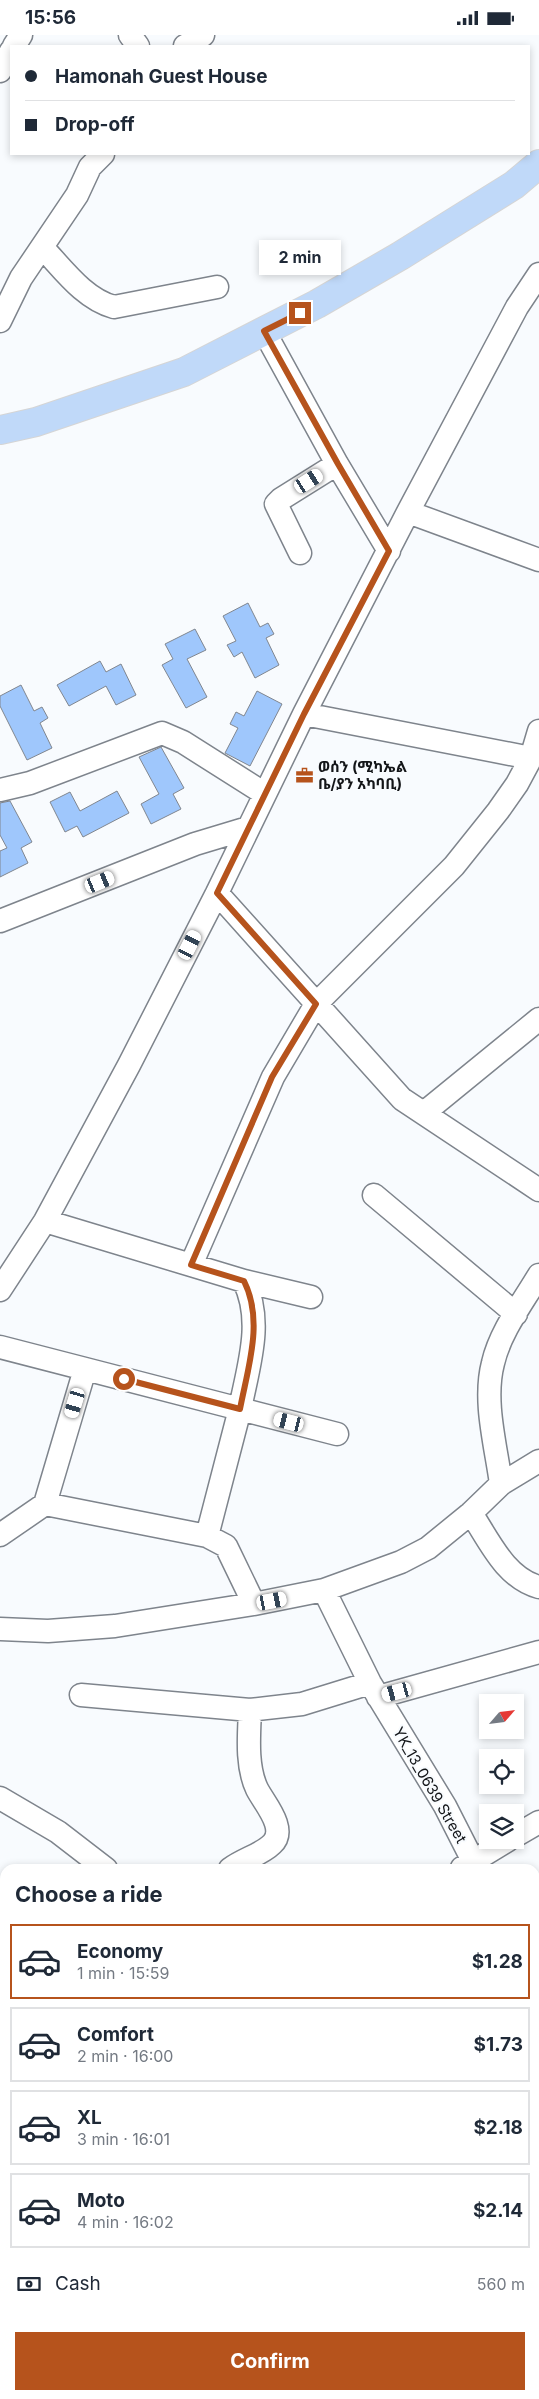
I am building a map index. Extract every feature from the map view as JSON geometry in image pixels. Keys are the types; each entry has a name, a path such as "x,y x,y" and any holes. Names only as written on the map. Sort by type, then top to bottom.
{"main road":[{"path":"0,431 184,372 317,304 536,173"}],"street":[{"path":"187,45 203,35"},
{"path":"0,71 10,53"},
{"path":"2,310 20,278 77,195 90,167 102,155"},
{"path":"42,247 82,288 101,303 114,307 217,287"},
{"path":"0,1290 45,1221 129,1065 217,893 304,714 408,512 517,307 539,274"},
{"path":"264,331 389,551"},
{"path":"300,553 276,504 338,464"},
{"path":"408,512 539,560"},
{"path":"304,714 532,769"},
{"path":"191,1265 272,1077 316,1004 454,866 532,769 539,731"},
{"path":"0,790 30,783 162,733 183,742 265,794"},
{"path":"0,921 195,844 248,829"},
{"path":"217,893 402,1099 425,1112 539,1190"},
{"path":"425,1112 539,1019"},
{"path":"374,1195 516,1314"},
{"path":"45,1221 244,1281 311,1297"},
{"path":"502,1484 489,1395 492,1363 501,1340 539,1275"},
{"path":"207,1536 240,1409 255,1332 252,1297 244,1281"},
{"path":"0,1347 337,1434"},
{"path":"0,1535 45,1504 85,1369"},
{"path":"0,1629 48,1631 115,1626 254,1605 324,1590 401,1562 428,1548 472,1513 502,1484 539,1461"},
{"path":"45,1504 207,1536 226,1546 254,1605"},
{"path":"472,1513 508,1569 529,1584 539,1587"},
{"name":"YK_13_0639 Street","path":"324,1590 367,1678 445,1806 467,1864"},
{"path":"81,1695 250,1710 302,1704 367,1678 539,1652"},
{"path":"238,1864 274,1843 278,1834 276,1822 256,1788 252,1774 248,1739 250,1710"},
{"path":"0,1798 58,1832 100,1864"},
{"path":"524,1831 539,1822"},
{"path":"469,1864 493,1849"}],"building":[{"path":"248,603 260,627 268,623 274,634 266,638 279,665 255,678 242,652 234,657 227,645 236,641 223,616"},
{"path":"195,629 206,650 187,659 207,697 186,708 162,665 173,659 165,644"},
{"path":"100,661 106,672 121,664 136,695 116,705 106,686 69,706 57,685"},
{"path":"21,685 34,711 42,707 48,718 40,723 52,748 27,760 0,706 0,696"},
{"path":"257,691 282,704 250,766 225,753 238,728 230,724 236,712 244,716"},
{"path":"161,747 184,788 173,794 181,809 151,824 141,804 159,794 139,757"},
{"path":"117,791 129,813 83,837 77,826 65,832 50,802 70,792 80,811"},
{"path":"10,801 32,842 21,848 28,863 0,877 0,851 7,848 0,835 0,803"}],"place":[{"name":"ወሰን (ሚካኤል ቤ/ያን አካባቢ)","path":"304,775"}],"route":[{"path":"124,1379 240,1409 255,1332 252,1297 244,1281 191,1265 272,1077 316,1004 217,893 304,714 389,551 264,331 300,313"}]}
